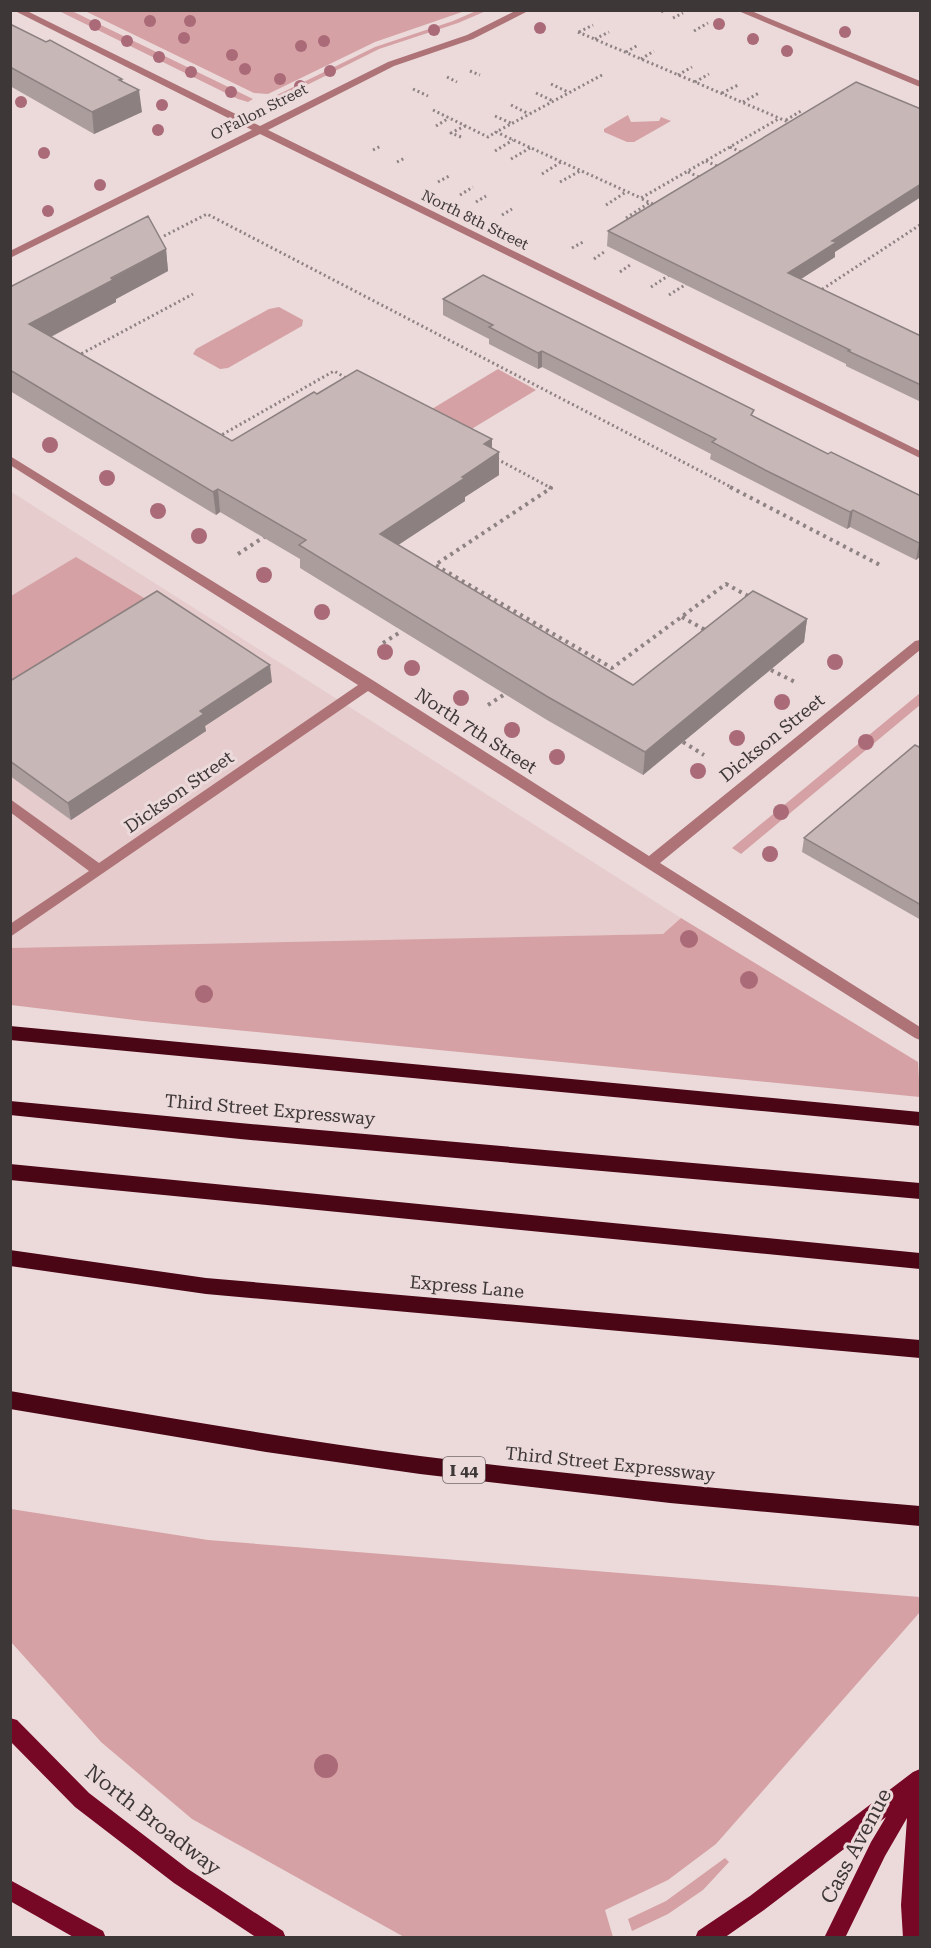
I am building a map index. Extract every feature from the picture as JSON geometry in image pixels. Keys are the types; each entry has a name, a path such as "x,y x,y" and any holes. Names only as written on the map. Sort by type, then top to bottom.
{"highway":[{"path":"10,1033 921,1119"},
{"name":"Third Street Expressway","path":"10,1108 240,1131 921,1191"},
{"path":"10,1172 921,1261"},
{"name":"Express Lane","path":"10,1258 206,1286 921,1349"},
{"name":"Third Street Expressway","path":"10,1400 193,1431 420,1465 753,1502 921,1516"}],"main road":[{"name":"North Broadway","path":"10,1727 82,1800 181,1876 276,1938"},
{"path":"705,1938 757,1903 920,1779"},
{"path":"913,1938 911,1905 920,1779"},
{"name":"Cass Avenue","path":"834,1938 878,1849 920,1779"},
{"path":"10,1890 96,1938"}],"street":[{"name":"North 8th Street","path":"17,10 921,455"},
{"name":"O'Fallon Street","path":"10,255 391,64 470,37 526,10"},
{"path":"740,10 921,84"},
{"name":"North 7th Street","path":"10,459 921,1034"},
{"name":"Dickson Street","path":"650,863 921,644"},
{"name":"Dickson Street","path":"10,932 369,684"},
{"path":"10,804 99,871"}],"path":[{"path":"673,18 682,13"},
{"path":"694,31 708,23"},
{"path":"593,25 578,32 795,125"},
{"path":"594,39 609,32"},
{"path":"625,52 639,45"},
{"path":"640,59 654,51"},
{"path":"678,75 692,67"},
{"path":"694,82 709,74"},
{"path":"433,110 488,137 602,75"},
{"path":"551,84 569,93"},
{"path":"722,94 738,85"},
{"path":"536,93 554,101"},
{"path":"742,103 759,93"},
{"path":"511,105 530,114"},
{"path":"785,121 801,111"},
{"path":"495,116 512,124"},
{"path":"436,126 450,118"},
{"path":"641,198 780,118"},
{"path":"461,137 451,133 465,126"},
{"path":"496,132 660,207"},
{"path":"495,151 514,140"},
{"path":"730,147 748,156"},
{"path":"511,159 531,148"},
{"path":"706,161 722,168"},
{"path":"542,174 562,162"},
{"path":"560,182 580,171"},
{"path":"688,172 712,183"},
{"path":"435,183 451,175"},
{"path":"460,195 473,187"},
{"path":"606,205 627,192"},
{"path":"475,202 486,196"},
{"path":"626,218 650,202"},
{"path":"501,215 512,209"},
{"path":"164,236 207,214 880,566"},
{"path":"828,297 818,292 921,225"},
{"path":"571,248 582,242"},
{"path":"593,259 604,252"},
{"path":"620,272 630,265"},
{"path":"651,286 671,274"},
{"path":"669,295 698,277"},
{"path":"89,360 79,354 193,294"},
{"path":"217,437 334,371 355,382"},
{"path":"491,456 551,488 435,565 612,668"},
{"path":"238,554 268,535"},
{"path":"612,668 726,584 754,599"},
{"path":"682,617 710,633 701,640"},
{"path":"383,644 402,631"},
{"path":"612,668 612,678"},
{"path":"771,670 795,682"},
{"path":"488,705 505,694"},
{"path":"683,742 704,754"}],"shaded area":[{"path":"59,11 72,11 253,99 248,102 238,99"},
{"path":"85,11 465,11 375,42 268,94 254,93"},
{"path":"476,11 486,11 458,23 379,49 277,100 273,97 375,47"},
{"path":"628,115 631,122 659,121 661,117 671,121 634,142 627,142 604,132 604,129"},
{"path":"279,307 303,320 302,326 228,368 220,369 193,354 196,349 269,309"},
{"path":"498,369 536,390 460,436 422,415"},
{"path":"10,491 681,918 663,934 11,949"},
{"path":"76,557 159,607 11,699 11,596"},
{"path":"920,693 920,705 741,854 732,848"},
{"path":"681,918 918,1062 920,1097 143,1021 11,1005 12,948 663,934"},
{"path":"11,1509 208,1540 920,1597 920,1612 716,1844 668,1880 605,1910 613,1937 404,1937 192,1819 101,1742 11,1642"},
{"path":"725,1858 729,1862 703,1890 668,1914 632,1931 628,1919 666,1901"}],"building":[{"path":"10,24 46,42 50,40 139,90 92,112 10,67"},
{"path":"856,82 921,109 921,184 832,241 837,242 788,273 921,336 921,385 608,231"},
{"path":"148,216 166,249 29,324 232,441 314,392 317,394 357,370 492,439 484,444 499,452 462,477 465,478 380,534 633,685 753,591 807,619 645,752 548,697 299,545 306,540 218,489 213,492 10,370 10,287"},
{"path":"483,275 754,410 751,415 828,454 831,452 921,496 921,542 853,510 850,512 765,470 712,442 716,439 542,351 538,353 489,327 493,325 443,299"},
{"path":"157,591 270,665 200,711 204,714 68,803 10,761 10,681"},
{"path":"915,745 921,748 921,905 804,838"}]}
